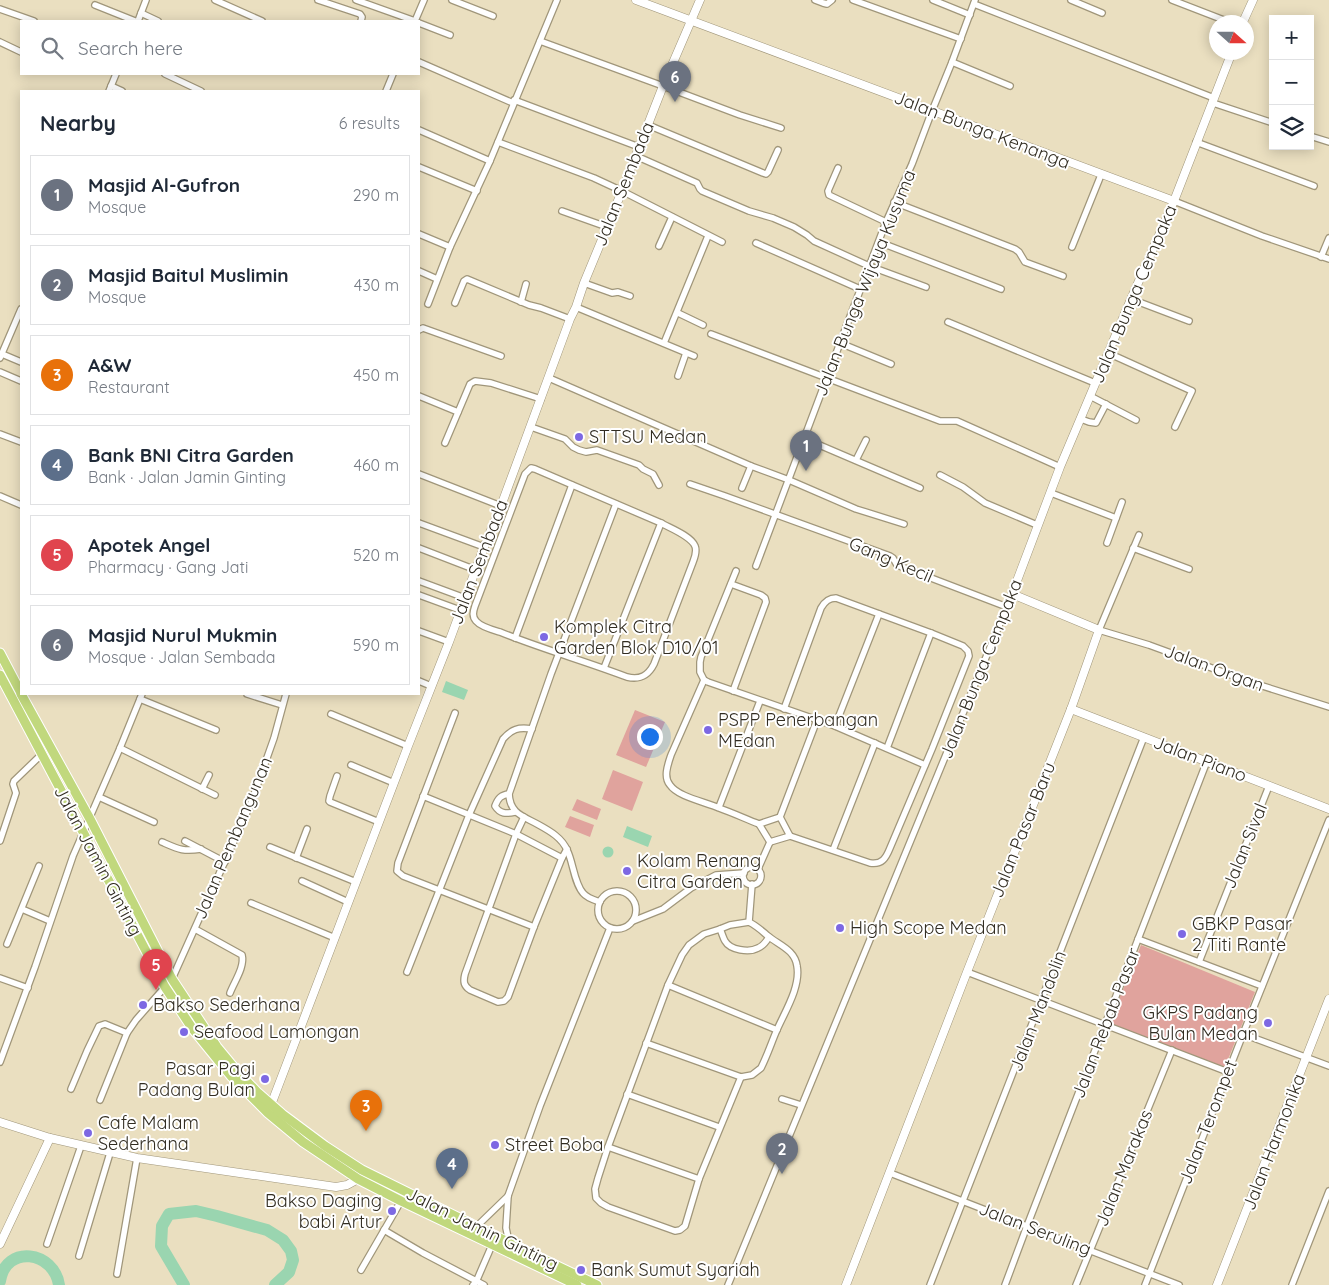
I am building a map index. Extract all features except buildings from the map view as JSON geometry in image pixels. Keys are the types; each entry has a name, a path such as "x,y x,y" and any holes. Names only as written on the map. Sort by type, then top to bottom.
{"main road":[{"name":"Jalan Jamin Ginting","path":"0,653 20,692"},
{"name":"Jalan Jamin Ginting","path":"1,681 42,754 165,987 192,1028 231,1076 303,1142 358,1179 401,1201 474,1231 492,1245 507,1247 597,1285"},
{"name":"Jalan Jamin Ginting","path":"22,695 90,819 172,979 217,1047 236,1070 271,1105 325,1146 362,1170 577,1285"}],"street":[{"path":"137,20 146,0"},
{"path":"215,0 260,20"},
{"path":"318,0 360,14 362,20"},
{"path":"356,0 412,20"},
{"path":"415,20 424,0"},
{"path":"452,0 493,16"},
{"path":"428,304 450,247 490,161 557,0"},
{"name":"Jalan Bunga Kenanga","path":"636,0 1174,201 1262,236 1329,259"},
{"name":"Jalan Sembada","path":"271,1105 501,506 584,283 663,86 700,0"},
{"path":"815,0 823,4 831,1"},
{"path":"852,0 961,39"},
{"path":"933,0 970,15"},
{"path":"1072,0 1102,13"},
{"path":"1172,0 1211,15"},
{"path":"1247,15 1253,0"},
{"path":"974,2 1214,101 1269,122"},
{"name":"Jalan Bunga Wijaya Kusuma","path":"756,566 860,289 894,202 912,164 974,2"},
{"path":"95,5 133,20"},
{"path":"0,9 31,20"},
{"path":"141,13 156,20"},
{"path":"420,23 450,36"},
{"path":"540,41 780,128"},
{"path":"0,42 20,52"},
{"name":"Jalan Bunga Cempaka","path":"728,1285 1012,594 1060,467 1174,201 1229,60"},
{"path":"420,62 514,102 639,147"},
{"path":"952,62 1010,86"},
{"path":"110,89 116,75"},
{"path":"167,75 199,90"},
{"path":"386,90 393,75"},
{"path":"648,125 764,174 768,172 778,150"},
{"path":"420,130 490,161"},
{"path":"1314,137 1329,142"},
{"path":"498,142 594,178 722,242"},
{"path":"1196,142 1314,186"},
{"path":"636,156 697,183 701,191 749,211 773,218 807,234 814,241 869,266 926,287"},
{"path":"420,167 476,191"},
{"path":"838,168 828,191 829,195 886,222"},
{"path":"1072,247 1101,175"},
{"path":"894,202 1015,249 1025,262 1063,276"},
{"path":"562,211 607,227"},
{"path":"659,246 672,216"},
{"path":"420,234 450,247"},
{"path":"664,343 678,313 708,236"},
{"path":"1321,257 1329,238"},
{"path":"879,242 1001,289"},
{"path":"756,243 860,289"},
{"path":"420,271 437,279"},
{"path":"455,303 466,279 570,320"},
{"path":"584,283 612,293 618,292 630,296"},
{"path":"521,302 526,284"},
{"path":"1131,299 1189,321"},
{"path":"576,307 694,356"},
{"path":"20,311 1,356 20,362"},
{"path":"678,313 703,325"},
{"path":"948,322 1095,383"},
{"path":"420,329 423,328 502,356"},
{"path":"711,334 940,420 956,421 1060,467"},
{"path":"840,343 891,364"},
{"path":"678,376 686,353"},
{"path":"1108,353 1192,392 1175,427"},
{"path":"0,372 20,380"},
{"path":"549,378 751,466 856,509 904,524"},
{"path":"444,443 470,384 475,381 541,399"},
{"path":"420,396 458,412"},
{"path":"1090,396 1136,420"},
{"path":"1080,419 1096,423 1106,404"},
{"path":"531,427 565,439 572,447 579,450 586,452 597,450 639,465 653,474 659,485"},
{"path":"0,434 20,442"},
{"path":"803,438 920,488"},
{"path":"856,460 866,440"},
{"path":"742,488 751,466"},
{"path":"531,468 535,469 616,504 661,523 690,540 694,543 696,552 654,664 645,676 639,678 627,677 514,638 478,623 474,617 475,606 527,471 531,468"},
{"path":"420,474 501,506"},
{"path":"940,475 963,487 986,503 1037,525"},
{"name":"Gang Kecil","path":"690,484 890,556 897,565 1007,606"},
{"path":"514,638 572,485"},
{"path":"1051,493 1116,518"},
{"path":"0,496 20,504"},
{"path":"1106,544 1122,502"},
{"path":"600,902 589,898 583,893 567,849 559,837 515,812 510,801 510,794 559,654 616,504"},
{"path":"420,523 484,547"},
{"path":"604,668 661,523"},
{"path":"1012,594 1099,630 1139,535"},
{"path":"420,548 476,570"},
{"path":"1133,548 1189,569"},
{"path":"736,571 701,656 700,672 704,680 835,726 925,765"},
{"path":"420,581 465,598"},
{"path":"731,584 761,595 765,598 766,602 733,691"},
{"path":"420,595 460,610"},
{"path":"758,869 755,867 748,868 744,873 744,880 752,884 758,881 760,872 758,869 770,842 790,836 870,863 875,864 884,860 925,765 969,654 968,649 931,633 836,598 829,599 821,608 784,709"},
{"path":"835,726 879,614"},
{"name":"Jalan Organ","path":"1099,630 1149,645 1250,682 1329,707"},
{"name":"Jalan Pasar Baru","path":"846,1285 1099,630"},
{"path":"420,631 449,642"},
{"path":"887,748 931,633"},
{"path":"704,680 671,755 668,764 667,780 670,786 680,793 759,824 770,842"},
{"path":"420,681 432,686"},
{"path":"250,695 282,706"},
{"name":"Jalan Pembangunan","path":"172,979 251,803 274,738 286,695"},
{"path":"0,1062 83,832 141,696 216,730"},
{"path":"719,808 760,701"},
{"name":"Jalan Piano","path":"1070,709 1329,809"},
{"path":"455,713 398,863 398,871 403,876 534,927"},
{"path":"330,714 408,746"},
{"path":"790,836 780,817 817,720"},
{"path":"407,972 469,815 503,739 511,730 523,727 532,729"},
{"name":"Jalan Mandolin","path":"930,1285 1144,737"},
{"path":"833,850 875,743"},
{"path":"120,748 215,795"},
{"path":"0,841 16,792 13,784 14,781 42,754"},
{"name":"Jalan Rebab Pasar","path":"1005,1285 1207,761"},
{"path":"351,764 394,783"},
{"path":"202,789 209,775"},
{"path":"337,776 330,796 330,802 379,822"},
{"name":"Jalan Sival","path":"1199,962 1269,786"},
{"path":"510,794 504,794 498,799 495,806 503,814 515,812"},
{"path":"423,796 516,834 562,858"},
{"path":"99,797 154,822"},
{"path":"524,817 516,834 465,974 464,982 466,988 494,1001 504,1001 510,994 534,927 567,849"},
{"path":"759,824 780,817"},
{"name":"Jalan Terompet","path":"1145,1285 1329,820"},
{"path":"296,858 308,829"},
{"path":"185,841 225,862"},
{"path":"162,842 184,851 201,849"},
{"path":"270,847 356,882"},
{"path":"7,944 39,866"},
{"path":"634,921 636,905 633,898 627,893 619,890 612,891 605,895 600,902 598,914 604,924 610,928 623,928 629,926 634,921 663,909 691,888 716,875 744,873"},
{"path":"302,881 348,902"},
{"path":"749,922 752,884"},
{"path":"251,904 335,938"},
{"path":"22,909 50,921"},
{"path":"646,1043 741,1076 752,1074 761,1068 793,994 797,965 792,955 785,947 769,937 756,925 749,922 730,925 704,934 689,945 682,955 668,985 646,1043 608,1147 595,1189 596,1198 608,1207 675,1231 685,1226 699,1179 741,1076"},
{"path":"507,1247 508,1196 537,1113 610,928"},
{"path":"195,929 242,955 242,964 230,993"},
{"path":"720,929 725,942 734,948 744,950 756,950 769,937"},
{"path":"1138,939 1262,986"},
{"path":"967,972 1228,1072"},
{"path":"0,978 28,988"},
{"path":"668,985 776,1030"},
{"path":"100,1100 127,1033 165,987"},
{"name":"Jalan Harmonika","path":"1217,1285 1329,999"},
{"path":"71,1089 87,1050 100,1026 105,1024 127,1033"},
{"path":"1243,1034 1329,1066"},
{"name":"Jalan Marakas","path":"1076,1285 1172,1050"},
{"path":"628,1094 719,1127"},
{"path":"782,1098 801,1105"},
{"path":"0,1122 50,1138 137,1158 336,1187 347,1185 358,1179"},
{"path":"0,1244 50,1138"},
{"path":"47,1244 81,1146"},
{"path":"608,1147 699,1179"},
{"path":"79,1256 110,1153"},
{"path":"117,1274 137,1158"},
{"name":"Jalan Seruling","path":"890,1173 1179,1285"},
{"path":"1292,1285 1329,1191"},
{"path":"474,1231 508,1196"},
{"path":"361,1270 401,1201"},
{"path":"384,1230 475,1283 484,1285"},
{"path":"475,1283 492,1245"}],"shaded area":[{"path":"446,681 468,690 464,700 442,692"},
{"path":"635,710 665,722 646,767 616,755"},
{"path":"613,770 643,782 632,811 602,799"},
{"path":"577,799 601,809 597,820 572,810"},
{"path":"570,816 594,825 590,837 565,827"},
{"path":"627,826 652,836 648,847 623,837"},
{"path":"608,846 614,852 608,858 602,852"},
{"path":"1141,945 1255,992 1225,1067 1109,1024"}],"waterway":[{"path":"184,1285 161,1246 162,1226 169,1214 196,1211 267,1230 283,1240 291,1251 293,1260 289,1272 275,1285"},
{"path":"0,1281 4,1269 11,1261 20,1257 30,1256 40,1259 49,1265 59,1285"}],"place":[{"name":"Masjid Nurul Mukmin","path":"675,102"},
{"name":"STTSU Medan","path":"579,437"},
{"name":"Masjid Al-Gufron","path":"806,471"},
{"name":"Komplek Citra Garden Blok D10/01","path":"544,637"},
{"name":"PSPP Penerbangan MEdan","path":"708,730"},
{"name":"Kolam Renang Citra Garden","path":"627,871"},
{"name":"High Scope Medan","path":"840,928"},
{"name":"GBKP Pasar 2 Titi Rante","path":"1182,934"},
{"name":"Apotek Angel","path":"156,990"},
{"name":"Bakso Sederhana","path":"143,1005"},
{"name":"GKPS Padang Bulan Medan","path":"1268,1023"},
{"name":"Seafood Lamongan","path":"184,1032"},
{"name":"Pasar Pagi Padang Bulan","path":"265,1079"},
{"name":"A&W","path":"366,1131"},
{"name":"Cafe Malam Sederhana","path":"88,1133"},
{"name":"Street Boba","path":"495,1145"},
{"name":"Masjid Baitul Muslimin","path":"782,1174"},
{"name":"Bank BNI Citra Garden","path":"452,1189"},
{"name":"Bakso Daging babi Artur","path":"392,1211"},
{"name":"Bank Sumut Syariah","path":"581,1270"}]}
